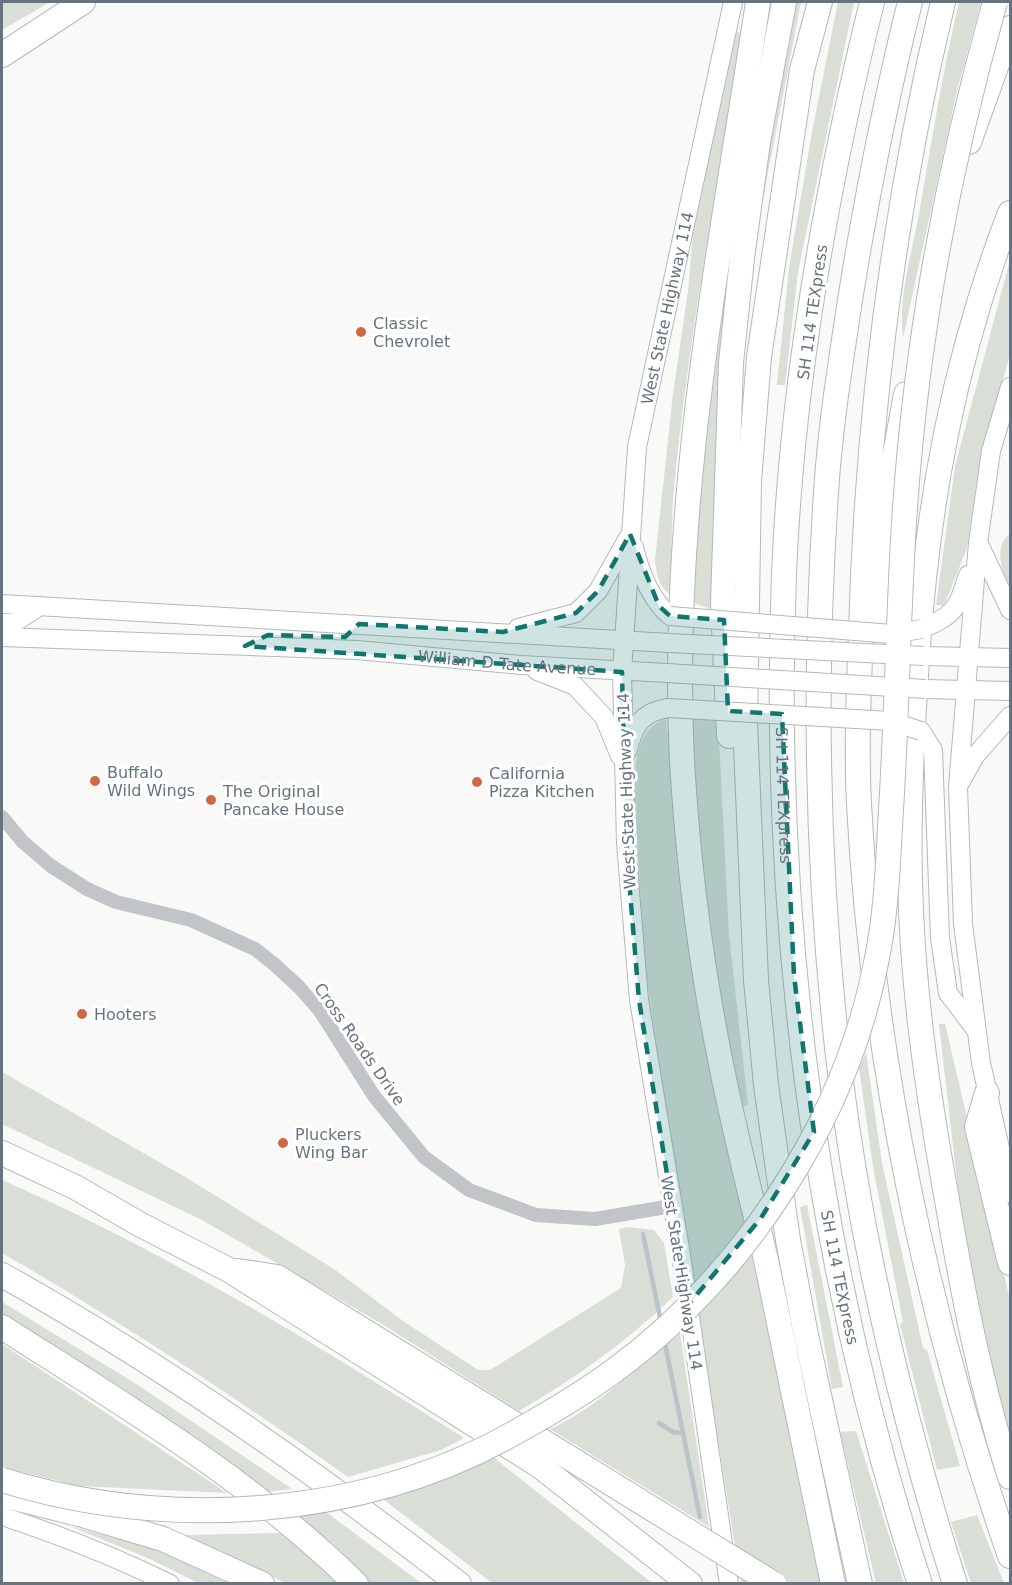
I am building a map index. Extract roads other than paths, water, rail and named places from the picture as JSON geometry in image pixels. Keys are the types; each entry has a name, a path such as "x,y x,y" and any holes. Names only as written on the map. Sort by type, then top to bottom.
{"highway":[{"path":"2,56 83,2"},
{"path":"758,2 701,372 685,526 681,593 682,760 695,907 721,1062 766,1262 832,1584"},
{"path":"754,926 736,894 723,604 732,363 741,269 760,131 784,2"},
{"path":"820,2 802,70 759,357 749,482 745,723 756,980 766,1085 788,1240 826,1434 860,1584"},
{"name":"SH 114 TEXpress","path":"872,2 851,87 829,197 803,363 790,481 784,574 782,761 794,976 806,1078 828,1220 874,1429 920,1584"},
{"name":"SH 114 TEXpress","path":"910,2 885,99 840,366 826,491 819,767 831,975 840,1076 884,1318 912,1434 955,1584"},
{"path":"943,2 918,107 879,366 864,545 859,802 872,954 892,1090 917,1217 965,1419 1011,1556"},
{"path":"2,1480 40,1492 106,1504 164,1509 232,1510 283,1505 353,1492 410,1478 462,1459 494,1445 584,1391 651,1341 699,1294 732,1257 786,1184 822,1119 843,1072 866,1004 878,956 888,887 899,616 915,393 939,237 977,62 995,2"},
{"path":"860,687 875,625 888,492 924,303 962,161 1011,28"},
{"path":"1011,213 970,325 933,496 921,600 911,745 910,880 918,999 937,1142 962,1288 994,1426 1011,1477"},
{"path":"987,1093 977,1127 1011,1263"},
{"path":"2,1153 75,1187 141,1225 229,1270 540,1466 690,1584"},
{"path":"229,1270 277,1277 774,1584"},
{"path":"2,1275 58,1306 274,1448 459,1584"},
{"path":"2,1327 171,1435 296,1530 356,1584"},
{"path":"2,1495 79,1514 163,1539 262,1584"}],"main road":[{"name":"West State Highway 114","path":"729,1584 639,1000 629,895 622,672 637,447 733,2"},
{"path":"1011,387 990,451 978,543 964,690 958,787 963,924 977,1032 987,1093 1011,1193"},
{"path":"630,534 637,560 652,595 658,606 670,616 892,634 922,629 947,618 959,601 978,543"},
{"path":"503,632 576,613 598,591 630,534"},
{"path":"978,543 1011,610"},
{"name":"William D Tate Avenue","path":"2,604 625,641 924,656 1011,658"},
{"path":"2,623 14,623 40,606"},
{"path":"245,646 268,635 345,637 359,624"},
{"name":"William D Tate Avenue","path":"2,637 357,650 622,672 925,689 1011,691"},
{"path":"521,665 576,686 604,717 624,766"},
{"path":"624,766 631,737 638,723 645,715 668,708 890,721 921,731 933,750 940,938 948,993 977,1032"},
{"path":"958,787 975,756 1011,716"},
{"path":"2,1516 79,1544 170,1584"}],"street":[{"name":"Cross Roads Drive","path":"2,817 23,843 51,866 87,889 116,902 191,920 255,950 274,964 320,1011 374,1096 424,1157 469,1190 536,1215 596,1219 672,1206"}],"waterway":[{"path":"643,1234 661,1322"},
{"path":"664,1339 700,1517"},
{"path":"659,1423 673,1432 683,1433"}],"place":[{"name":"Classic Chevrolet","path":"361,332"},
{"name":"Buffalo Wild Wings","path":"95,781"},
{"name":"California Pizza Kitchen","path":"477,782"},
{"name":"The Original Pancake House","path":"211,800"},
{"name":"Hooters","path":"82,1014"},
{"name":"Pluckers Wing Bar","path":"283,1143"}]}
